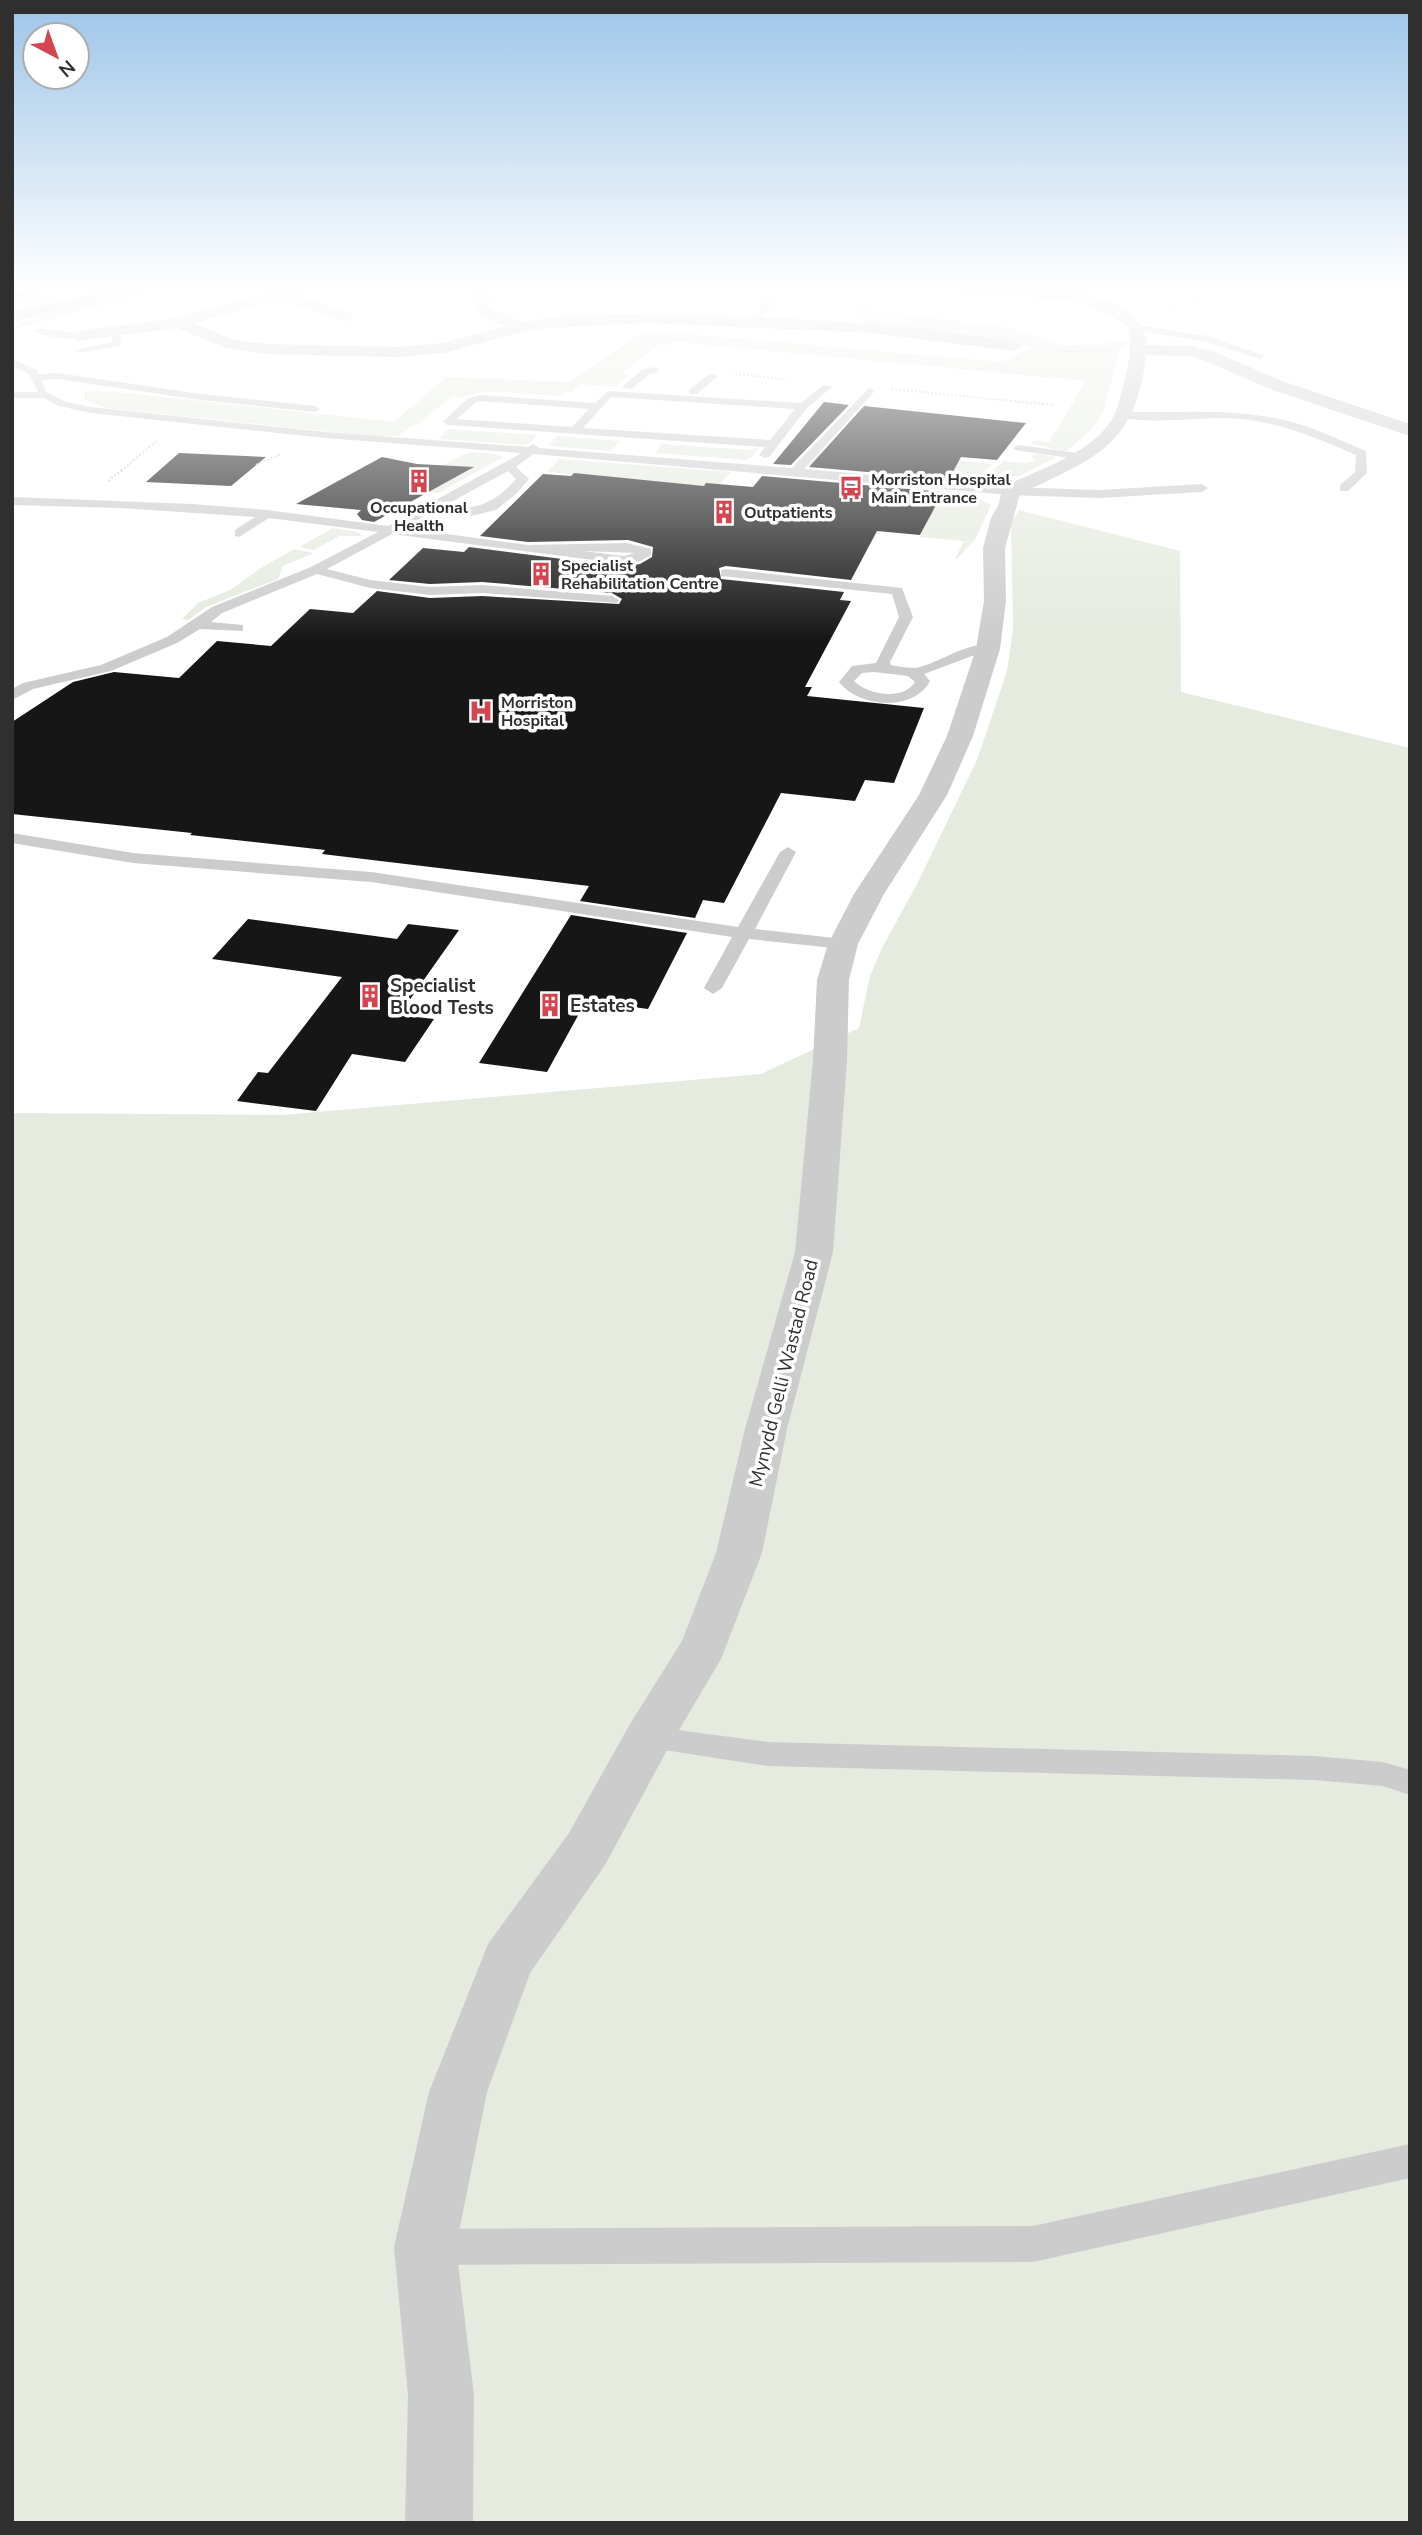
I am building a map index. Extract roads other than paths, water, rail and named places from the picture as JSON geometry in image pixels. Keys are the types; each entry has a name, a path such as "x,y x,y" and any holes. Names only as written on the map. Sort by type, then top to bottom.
{"street":[{"path":"1010,491 1103,440 1118,425 1125,404"},
{"path":"1333,404 1410,430"},
{"name":"Mynydd Gelli Wastad Road","path":"439,2523 441,2395 425,2247 458,2092 507,1961 587,1849 648,1738 704,1646 739,1553 766,1429 814,1252 830,1060 833,980 843,944 869,894 933,796 960,736 988,649 995,601 994,548 1001,518 1008,506 1010,491"}],"lane":[{"path":"15,409 25,404"},
{"path":"64,404 184,421 404,442 634,458 1010,491 1099,494 1202,488"},
{"path":"270,404 315,409"},
{"path":"467,404 448,422 773,444"},
{"path":"572,404 597,406"},
{"path":"775,404 803,406"},
{"path":"795,472 857,404"},
{"path":"575,431 597,406"},
{"path":"754,468 803,406"},
{"path":"1122,415 1228,415 1279,422 1315,433 1362,453 1361,473 1344,488"},
{"path":"425,443 439,431"},
{"path":"12,696 27,686 106,668 172,640 217,610 316,570 523,459 546,436"},
{"path":"404,442 396,449 411,455"},
{"path":"634,458 649,443"},
{"path":"430,456 447,453 455,445"},
{"path":"1019,448 1077,456"},
{"path":"430,509 471,513 490,510 523,479 509,466"},
{"path":"12,501 83,502 267,514 392,529 421,536 624,560 646,552 626,547 531,548"},
{"path":"239,533 267,514"},
{"path":"316,570 370,584 430,591 482,589 612,600"},
{"path":"726,573 897,591 906,617 883,662 885,667"},
{"path":"198,625 238,628"},
{"path":"913,673 970,650 988,649"},
{"path":"885,667 913,673 923,681 922,686 919,690 901,697 866,695 849,687 846,682 853,672 885,667"},
{"path":"12,838 133,858 371,877 745,933 843,944"},
{"path":"713,988 788,852"},
{"path":"648,1738 768,1754 1314,1768 1383,1774 1410,1783"},
{"path":"425,2247 1033,2244 1410,2161"}],"place":[{"name":"Occupational Health","path":"419,481"},
{"name":"Morriston Hospital Main Entrance","path":"851,488"},
{"name":"Outpatients","path":"724,512"},
{"name":"Specialist Rehabilitation Centre","path":"541,574"},
{"name":"Morriston Hospital","path":"481,711"},
{"name":"Specialist Blood Tests","path":"370,996"},
{"name":"Estates","path":"550,1005"}]}
